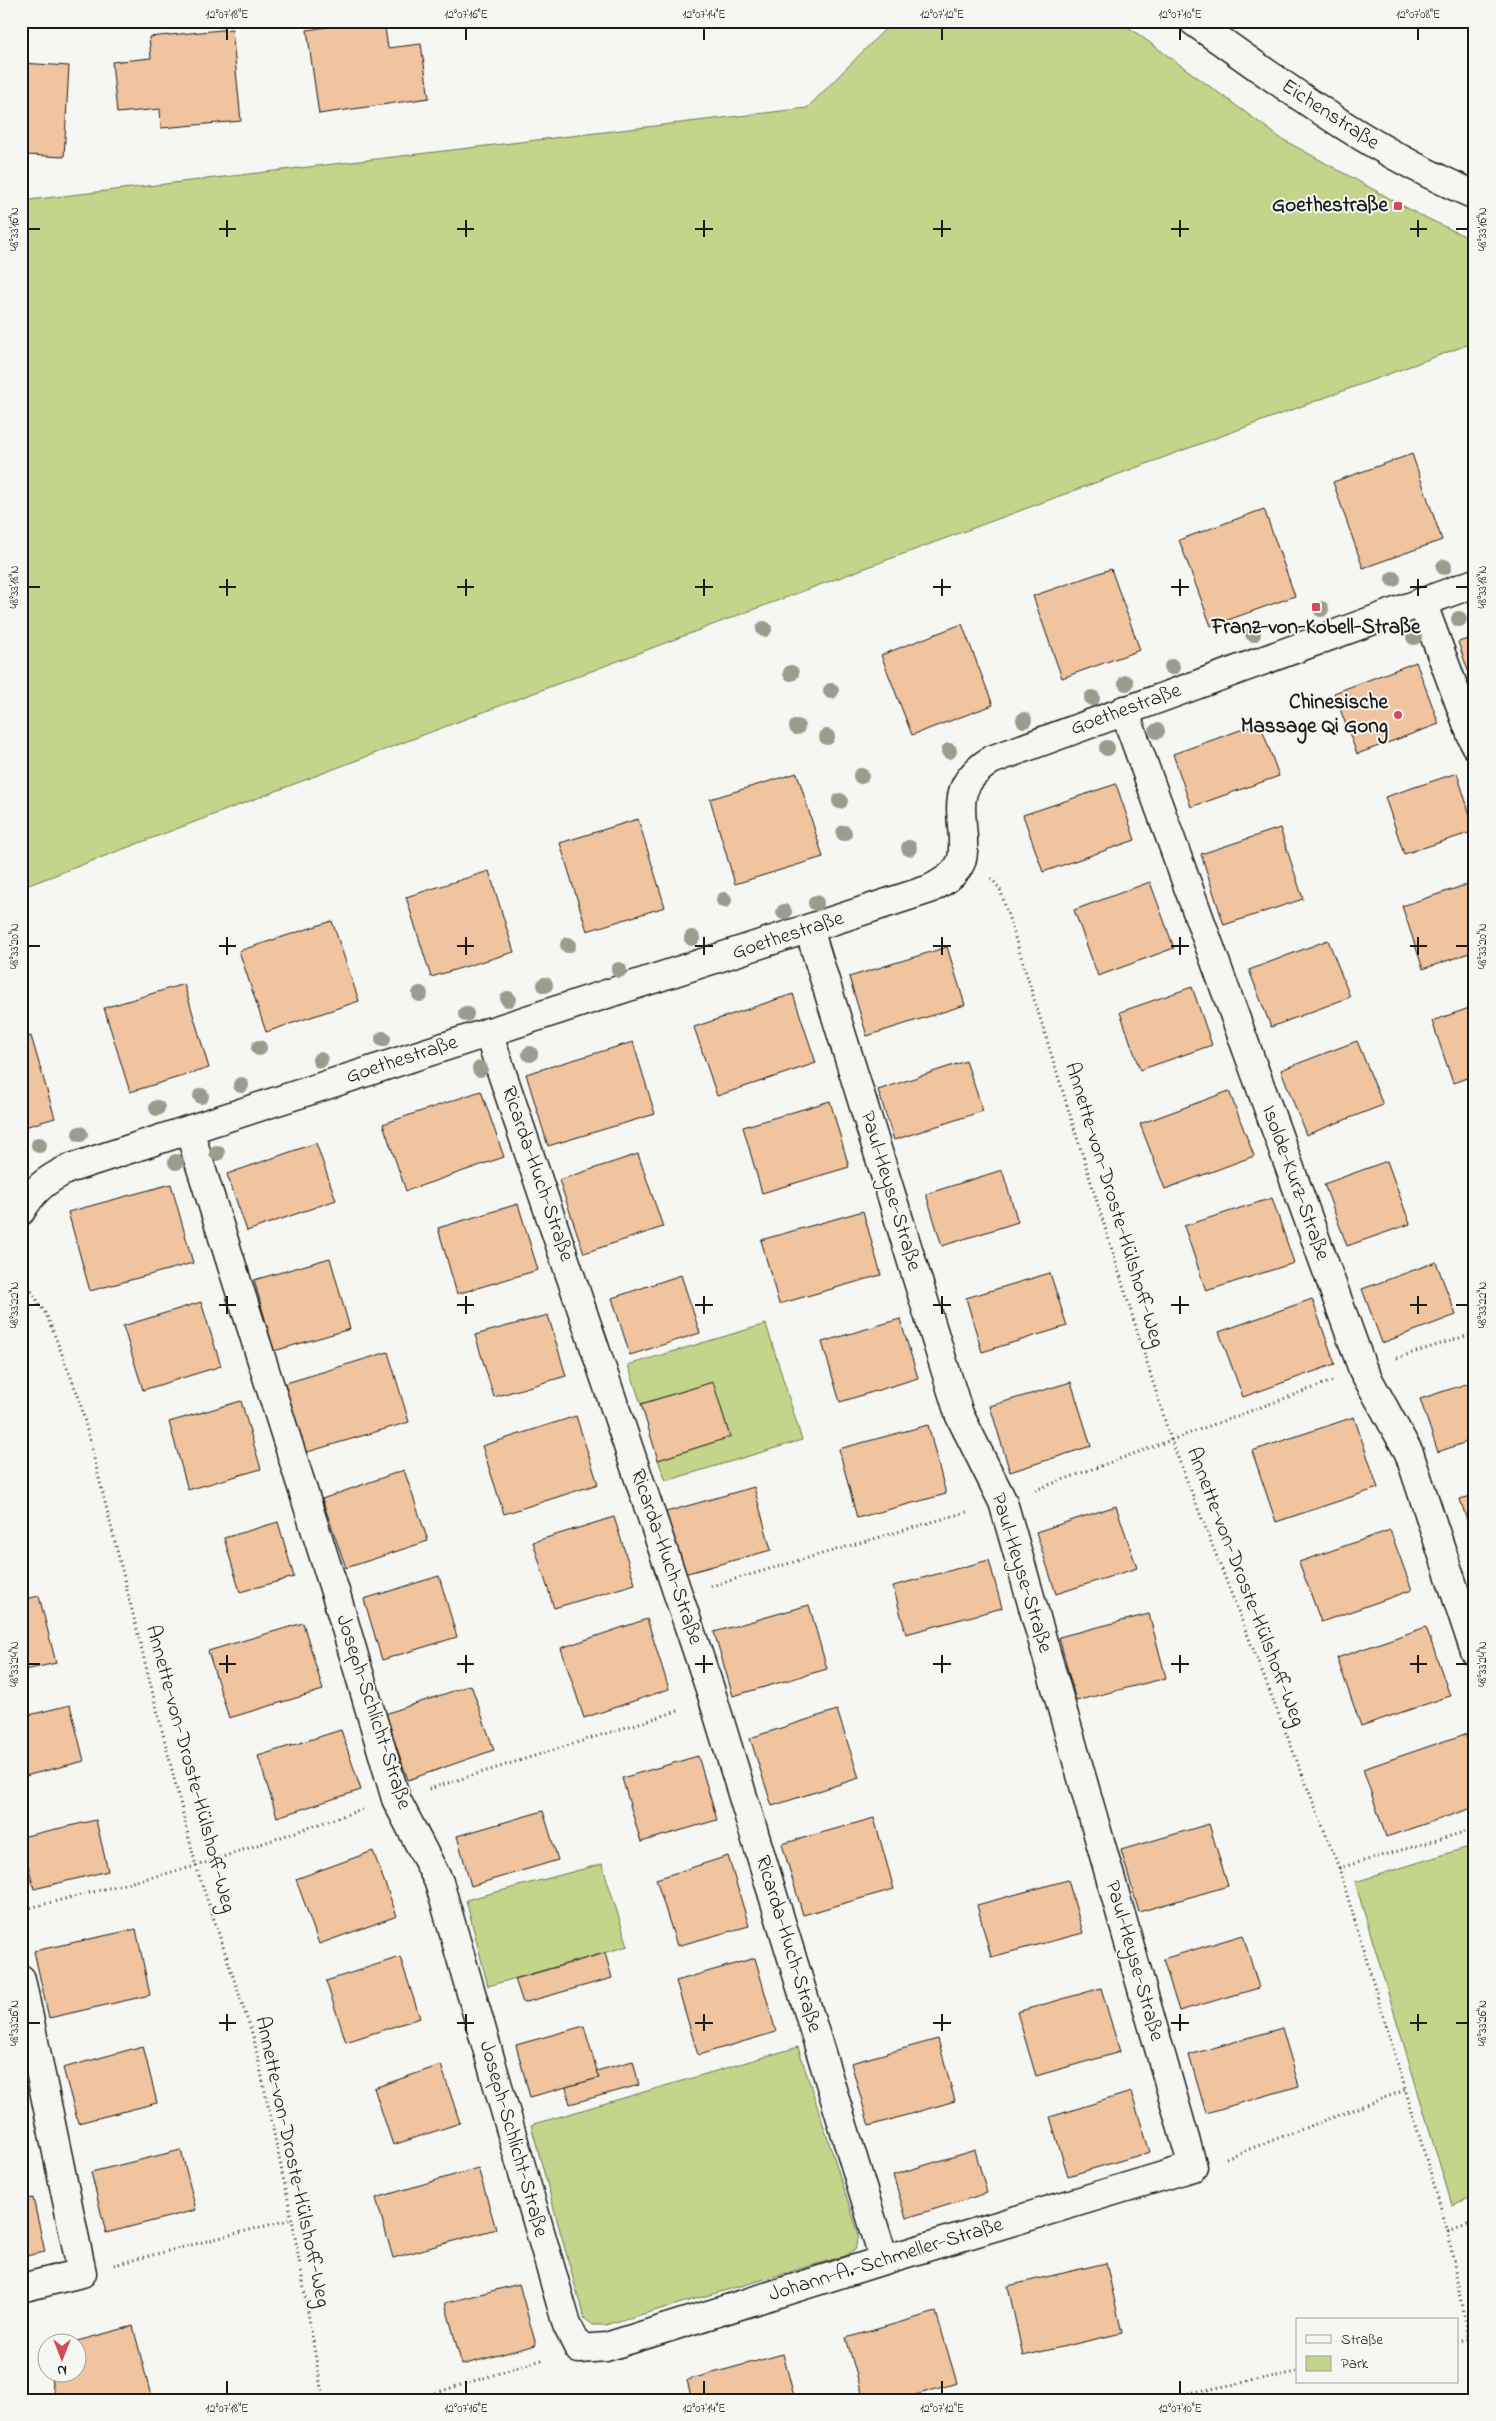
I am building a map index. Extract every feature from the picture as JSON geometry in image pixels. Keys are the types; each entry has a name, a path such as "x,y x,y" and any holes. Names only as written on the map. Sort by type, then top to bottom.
{"street":[{"name":"Eichenstraße","path":"1193,21 1374,145 1475,195"},
{"name":"Goethestraße","path":"21,1211 29,1197 46,1180 68,1169 930,889 948,879 960,864 963,848 961,802 964,787 974,772 991,760 1475,582"},
{"path":"1422,602 1475,745"},
{"name":"Isolde-Kurz-Straße","path":"1124,710 1363,1370 1409,1454 1475,1652"},
{"name":"Paul-Heyse-Straße","path":"809,929 959,1414 1003,1502 1193,2167"},
{"name":"Ricarda-Huch-Straße","path":"488,1032 680,1595 884,2260"},
{"name":"Joseph-Schlicht-Straße","path":"189,1130 337,1598 396,1799 439,1882 567,2325 579,2349"},
{"path":"21,1979 82,2273 21,2288"},
{"name":"Johann-A.-Schmeller-Straße","path":"579,2349 606,2347 884,2260 1193,2167"}],"path":[{"name":"Annette-von-Droste-Hülshoff-Weg","path":"963,848 1000,889 1171,1440 1339,1868 1448,2232 1468,2339 1475,2352"},
{"name":"Annette-von-Droste-Hülshoff-Weg","path":"21,1274 47,1316 79,1398 196,1866 254,2039 292,2219 323,2400"},
{"path":"680,1595 1003,1502 1363,1370 1475,1333"},
{"path":"1339,1868 1475,1829"},
{"path":"1193,2167 1230,2157 1406,2090"},
{"path":"82,2273 292,2219"},
{"path":"1448,2232 1475,2222"},
{"path":"1458,2341 1468,2339"},
{"path":"412,2400 579,2349"},
{"path":"1154,2400 1296,2372"}],"green space":[{"path":"893,21 1120,21 1282,139 1416,213 1475,241 1475,342 736,616 21,888 21,201 807,108"},
{"path":"766,1324 802,1440 666,1481 658,1460 730,1437 713,1382 641,1404 628,1365"},
{"path":"1475,1845 1475,2196 1452,2205 1355,1882"},
{"path":"602,1864 628,1946 488,1986 466,1900"},
{"path":"798,2047 859,2235 855,2250 845,2256 605,2325 593,2325 584,2318 531,2125"}],"building":[{"path":"368,21 384,21 388,48 421,44 429,98 319,114 307,30"},
{"path":"232,29 241,121 161,128 160,109 117,113 112,62 151,58 149,37"},
{"path":"21,63 69,66 64,157 27,155 27,171 21,171"},
{"path":"1412,454 1442,540 1363,568 1333,482"},
{"path":"1264,509 1295,596 1211,626 1179,540"},
{"path":"1111,569 1140,650 1062,678 1033,596"},
{"path":"962,624 993,705 912,735 881,655"},
{"path":"1475,637 1475,691 1458,642"},
{"path":"1416,662 1439,724 1357,754 1334,693"},
{"path":"1260,723 1279,776 1191,807 1173,754"},
{"path":"797,773 823,857 735,884 710,799"},
{"path":"1457,773 1475,831 1404,854 1385,797"},
{"path":"1116,784 1135,840 1043,872 1023,815"},
{"path":"638,819 665,907 587,931 560,843"},
{"path":"1280,828 1303,899 1224,925 1201,854"},
{"path":"489,871 514,952 431,977 406,897"},
{"path":"1150,882 1174,948 1098,976 1074,910"},
{"path":"1475,882 1475,951 1423,969 1402,906"},
{"path":"332,921 359,1001 266,1032 239,951"},
{"path":"1328,940 1350,997 1271,1027 1249,970"},
{"path":"947,947 965,1005 867,1036 849,977"},
{"path":"184,984 209,1068 130,1092 104,1008"},
{"path":"1192,987 1212,1045 1140,1070 1120,1012"},
{"path":"793,994 816,1063 717,1096 694,1027"},
{"path":"1475,1006 1475,1075 1453,1083 1432,1021"},
{"path":"31,1036 55,1118 21,1128 21,1039"},
{"path":"1357,1041 1383,1105 1306,1135 1281,1070"},
{"path":"633,1042 655,1114 548,1146 526,1074"},
{"path":"966,1061 983,1111 894,1140 878,1090"},
{"path":"481,1091 504,1157 406,1191 383,1124"},
{"path":"1229,1091 1254,1156 1165,1189 1140,1124"},
{"path":"830,1101 849,1167 762,1193 743,1127"},
{"path":"316,1143 336,1200 247,1231 227,1174"},
{"path":"638,1154 663,1227 584,1253 559,1180"},
{"path":"1387,1161 1410,1224 1347,1246 1324,1184"},
{"path":"1002,1170 1018,1222 942,1246 926,1194"},
{"path":"171,1184 193,1263 90,1291 68,1212"},
{"path":"1272,1198 1294,1263 1206,1291 1184,1226"},
{"path":"518,1204 538,1270 457,1294 438,1228"},
{"path":"863,1211 881,1275 779,1304 761,1240"},
{"path":"330,1258 350,1329 274,1351 254,1280"},
{"path":"1436,1262 1456,1315 1382,1343 1362,1289"},
{"path":"1050,1273 1067,1326 982,1352 966,1298"},
{"path":"681,1275 700,1333 630,1355 612,1298"},
{"path":"1312,1299 1335,1364 1243,1397 1219,1332"},
{"path":"201,1302 221,1366 143,1390 123,1326"},
{"path":"548,1315 566,1376 494,1397 475,1335"},
{"path":"900,1319 918,1378 840,1402 822,1342"},
{"path":"388,1352 409,1422 304,1453 283,1384"},
{"path":"1475,1381 1475,1439 1438,1452 1420,1399"},
{"path":"713,1382 730,1437 658,1460 641,1404"},
{"path":"1071,1382 1091,1446 1010,1472 990,1406"},
{"path":"241,1401 261,1469 188,1490 169,1422"},
{"path":"576,1416 598,1484 504,1514 482,1446"},
{"path":"1354,1417 1378,1488 1276,1522 1252,1451"},
{"path":"928,1425 946,1494 857,1518 839,1449"},
{"path":"404,1470 428,1541 346,1568 322,1499"},
{"path":"754,1487 771,1550 684,1574 666,1512"},
{"path":"1475,1495 1475,1545 1460,1499"},
{"path":"1116,1506 1137,1568 1056,1594 1036,1532"},
{"path":"614,1517 635,1584 554,1608 533,1542"},
{"path":"278,1522 294,1577 240,1592 224,1538"},
{"path":"1390,1530 1412,1590 1321,1622 1299,1562"},
{"path":"989,1560 1002,1608 906,1634 893,1586"},
{"path":"439,1576 457,1637 382,1660 364,1599"},
{"path":"39,1596 56,1663 21,1671 21,1600"},
{"path":"809,1605 827,1669 733,1696 714,1632"},
{"path":"1149,1614 1166,1678 1076,1701 1059,1637"},
{"path":"647,1619 669,1689 584,1718 561,1648"},
{"path":"303,1623 323,1690 229,1718 208,1651"},
{"path":"1426,1627 1450,1696 1361,1726 1337,1658"},
{"path":"471,1685 494,1750 408,1780 385,1714"},
{"path":"70,1705 84,1761 21,1777 21,1717"},
{"path":"837,1710 859,1778 772,1806 750,1738"},
{"path":"341,1730 361,1790 277,1817 258,1756"},
{"path":"1465,1734 1475,1761 1475,1807 1386,1837 1363,1769"},
{"path":"698,1756 717,1820 641,1842 622,1778"},
{"path":"543,1811 558,1860 471,1886 457,1836"},
{"path":"874,1818 894,1889 803,1915 782,1844"},
{"path":"96,1820 108,1871 34,1889 21,1837"},
{"path":"1209,1824 1228,1886 1139,1912 1121,1850"},
{"path":"373,1851 397,1916 319,1944 296,1879"},
{"path":"728,1856 749,1926 677,1946 656,1879"},
{"path":"1068,1880 1083,1933 991,1957 977,1905"},
{"path":"136,1929 150,1995 49,2018 34,1951"},
{"path":"1243,1935 1259,1988 1179,2011 1163,1959"},
{"path":"605,1953 612,1978 523,2003 515,1979"},
{"path":"400,1957 420,2018 346,2042 326,1981"},
{"path":"755,1958 776,2032 698,2055 676,1981"},
{"path":"1101,1988 1120,2052 1036,2076 1017,2012"},
{"path":"584,2026 599,2078 530,2097 516,2045"},
{"path":"1282,2028 1299,2086 1206,2113 1189,2055"},
{"path":"938,2039 955,2101 869,2126 851,2063"},
{"path":"143,2046 157,2103 78,2123 63,2068"},
{"path":"633,2061 639,2085 570,2104 566,2087 599,2078 596,2071"},
{"path":"441,2065 460,2123 393,2145 374,2088"},
{"path":"1131,2092 1150,2152 1068,2176 1050,2117"},
{"path":"21,2122 27,2145 21,2146"},
{"path":"181,2150 196,2210 106,2233 91,2172"},
{"path":"975,2150 987,2193 906,2218 893,2175"},
{"path":"478,2168 496,2229 393,2258 376,2198"},
{"path":"33,2198 45,2252 21,2257 21,2200"},
{"path":"1106,2263 1122,2333 1023,2356 1008,2286"},
{"path":"519,2284 536,2345 462,2365 445,2303"},
{"path":"936,2312 957,2383 898,2400 864,2400 846,2338"},
{"path":"133,2326 152,2400 56,2400 52,2384 88,2384 88,2338"},
{"path":"783,2354 795,2400 692,2400 687,2380"}],"place":[{"name":"Goethestraße","path":"1398,206"},
{"name":"Franz-von-Kobell-Straße","path":"1316,607"},
{"name":"Chinesische Massage Qi Gong","path":"1398,715"}]}
